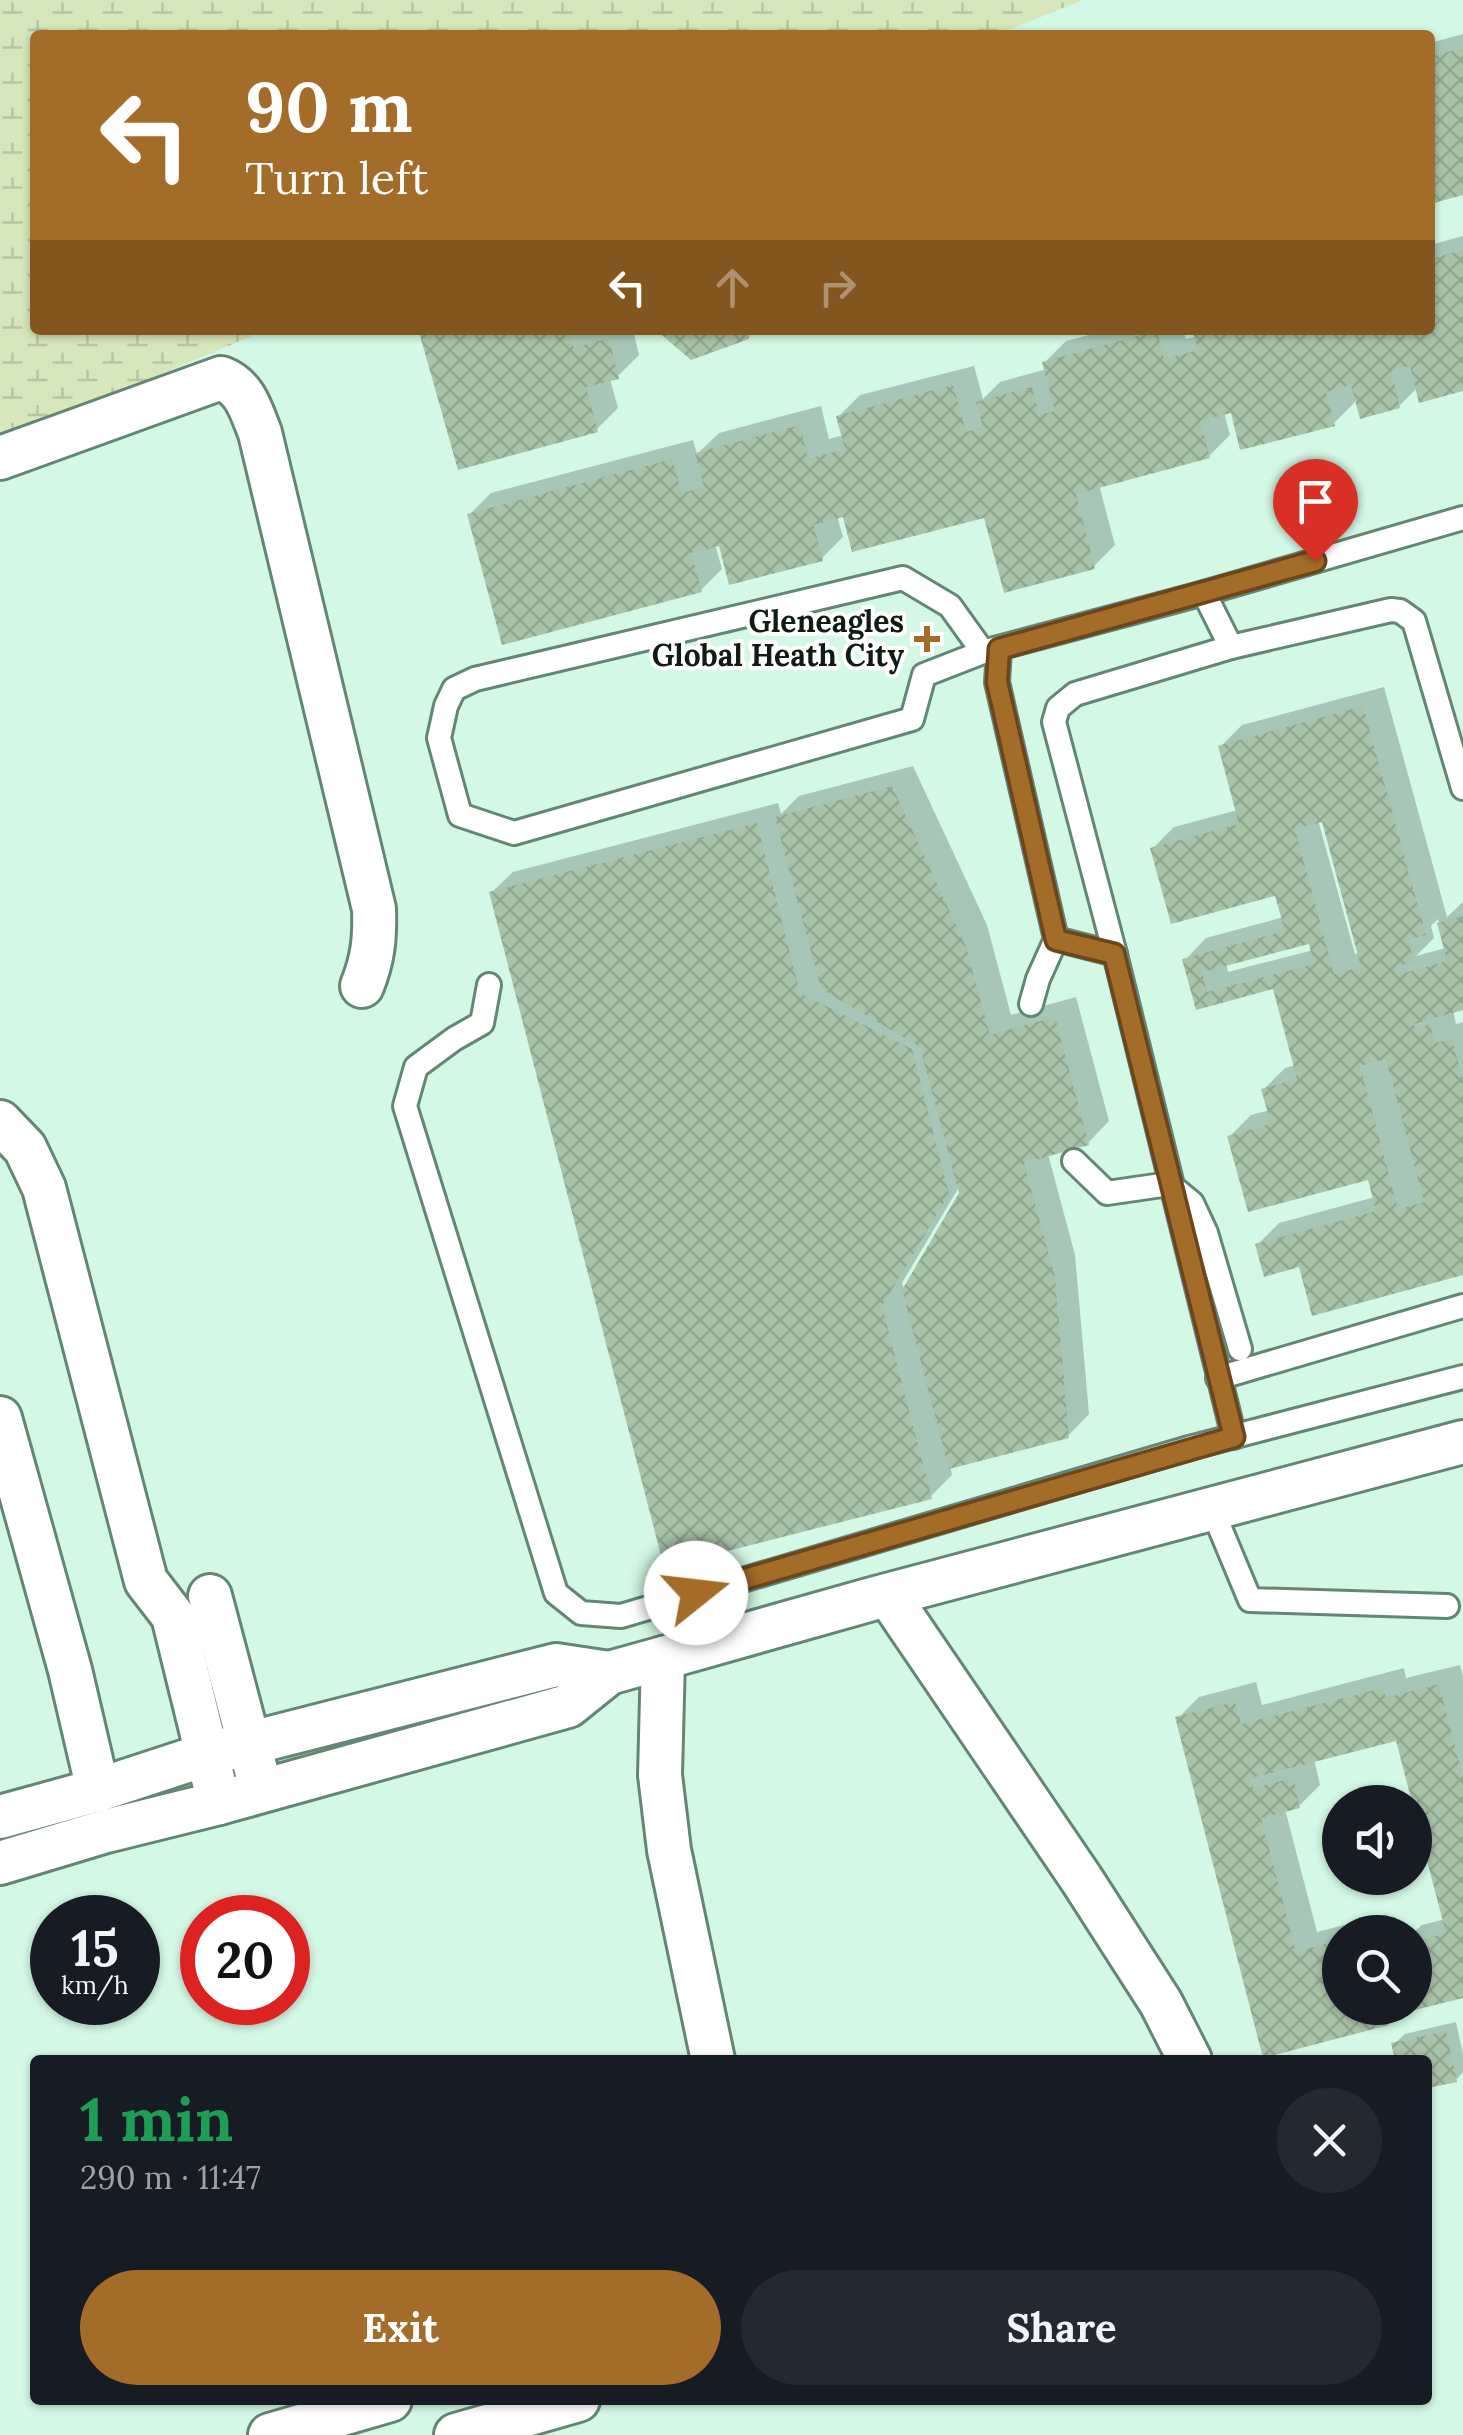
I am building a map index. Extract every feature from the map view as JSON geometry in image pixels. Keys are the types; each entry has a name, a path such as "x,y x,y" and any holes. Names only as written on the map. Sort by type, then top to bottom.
{"street":[{"path":"0,458 221,378 235,383 246,398 260,433 374,910 375,942 362,986"},
{"path":"0,1122 25,1148 44,1188 146,1581 172,1616 219,1803"},
{"path":"0,1418 70,1670 96,1781"},
{"path":"0,1863 106,1830 219,1803 568,1706 609,1674 663,1658 1463,1442"},
{"path":"888,1595 1082,1880 1187,2055"},
{"path":"210,1596 262,1791"},
{"path":"663,1658 660,1775 668,1850 712,2055"},
{"path":"0,1795 96,1781 556,1664 609,1674"},
{"path":"0,1816 96,1781"},
{"path":"270,2435 346,2424 381,2405"},
{"path":"456,2435 561,2405"}],"lane":[{"path":"1031,1004 1056,940 991,650 950,606 902,578 476,679 454,689 446,706 440,738 460,814 514,833 912,719 924,676 991,650 1463,518"},
{"path":"1204,593 1231,648"},
{"path":"1234,1437 1054,722 1058,708 1075,694 1231,648 1400,611 1414,622 1463,788"},
{"path":"1056,940 1114,954"},
{"path":"489,986 482,1024 416,1067 405,1106 556,1593 581,1613 621,1616 1234,1437 1463,1377"},
{"path":"1074,1160 1106,1193 1170,1184 1192,1203 1206,1233 1240,1349"},
{"path":"1218,1378 1463,1306"},
{"path":"1212,1509 1250,1600 1447,1606"}],"green space":[{"path":"0,0 1083,0 1008,30 30,30 30,335 254,335 0,442"}],"building":[{"path":"1463,48 1463,195 1435,203 1435,56"},
{"path":"1463,250 1463,391 1419,403 1410,366 1391,371 1400,408 1360,419 1351,385 1326,392 1335,426 1240,450 1231,413 1200,421 1210,458 1076,494 1095,569 1004,593 984,518 852,552 843,517 814,525 823,561 729,585 719,546 691,553 702,592 502,645 467,514 672,459 682,493 704,487 695,453 800,425 808,459 845,449 836,416 953,385 966,432 983,427 976,402 1032,387 1039,415 1055,411 1042,362 1142,335 1158,335 1164,359 1198,350 1194,335 1435,335 1435,258"},
{"path":"420,335 570,335 574,348 609,338 619,379 586,387 598,432 458,470"},
{"path":"662,335 750,335 749,339 691,360"},
{"path":"1363,706 1426,935 1408,940 1414,962 1398,966 1401,974 1447,961 1437,923 1463,916 1463,1010 1414,1024 1415,1029 1430,1024 1435,1043 1452,1039 1463,1080 1463,1275 1312,1316 1299,1267 1264,1277 1255,1244 1376,1211 1368,1180 1248,1212 1227,1136 1271,1124 1261,1089 1297,1079 1273,989 1196,1010 1182,959 1285,931 1275,896 1171,924 1150,848 1239,824 1218,746","holes":["1322,822 1361,967 1334,974 1295,829","1309,944 1314,964 1207,992 1202,972","1386,1059 1424,1202 1398,1209 1360,1066"]},
{"path":"892,786 966,947 990,1035 1055,1017 1089,1145 1024,1163 1055,1277 1069,1438 949,1469 902,1290 959,1193 920,1047 821,989 775,817"},
{"path":"757,823 800,993 912,1049 949,1194 882,1306 932,1499 664,1567 489,892"},
{"path":"1439,1684 1463,1778 1463,1998 1432,2006 1432,1937 1446,1933 1432,1880 1432,1785 1408,1785 1396,1741 1251,1778 1253,1788 1293,1778 1300,1808 1261,1818 1296,1952 1322,1945 1322,2025 1389,2025 1262,2055 1175,1717 1235,1702 1241,1724 1383,1688 1386,1698"},
{"path":"1446,2031 1457,2082 1432,2087 1432,2055 1394,2055 1391,2043"}],"place":[{"name":"Gleneagles Global Heath City","path":"927,639"}],"route":[{"path":"696,1593 1234,1437 1114,954 1056,940 997,682 999,649 1315,561"}]}
